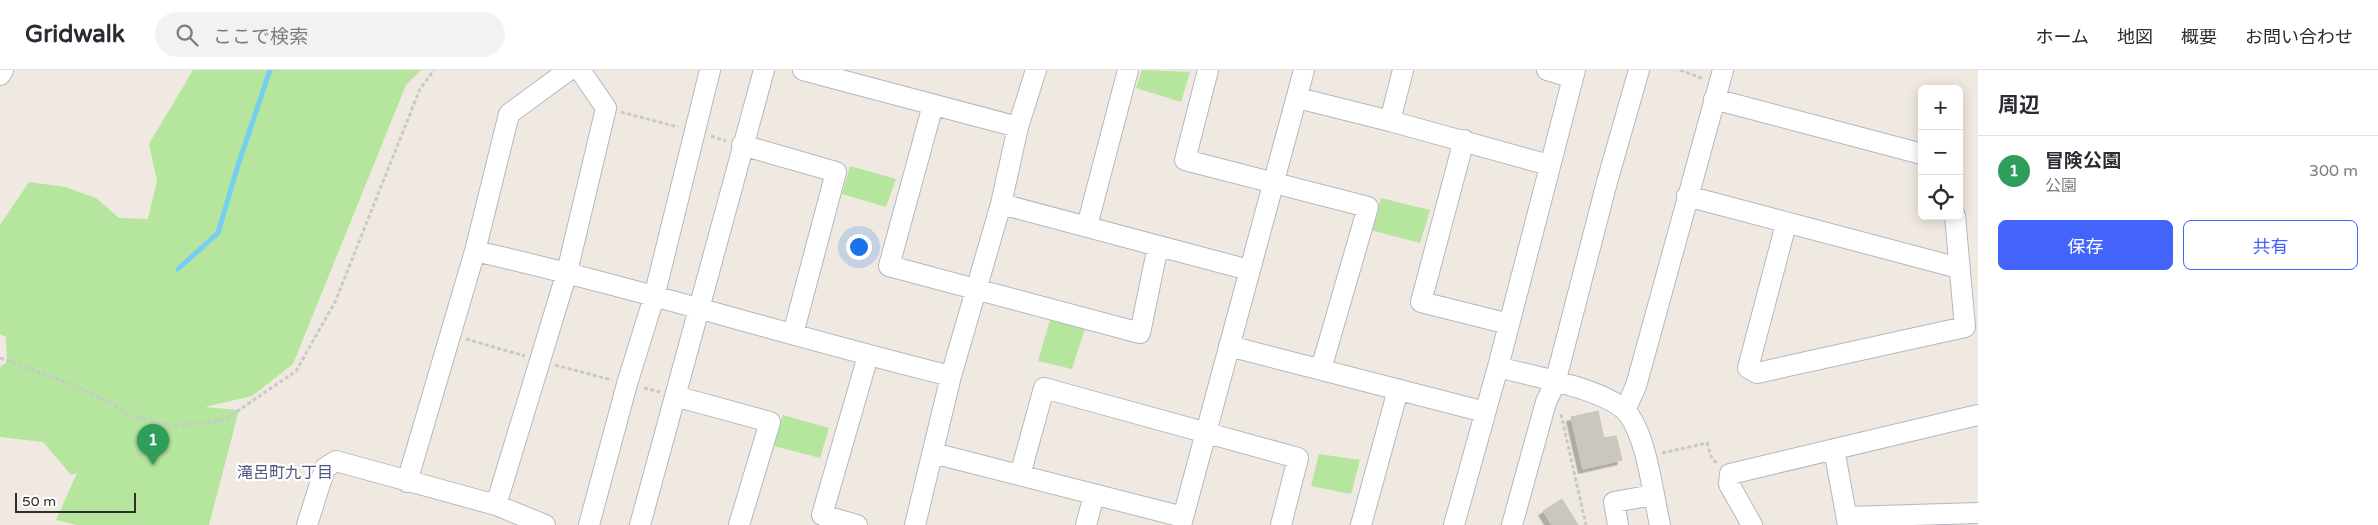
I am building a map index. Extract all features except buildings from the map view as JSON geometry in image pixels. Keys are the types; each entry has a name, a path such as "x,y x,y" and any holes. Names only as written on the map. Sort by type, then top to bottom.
{"street":[{"path":"0,75 3,70"},
{"path":"407,482 475,251 509,114 569,70"},
{"path":"496,505 566,272 606,108 580,70"},
{"path":"589,525 627,384 654,297 693,131 710,70"},
{"path":"640,525 742,145 764,70"},
{"path":"803,70 860,77 933,105 1018,127"},
{"path":"915,525 952,376 1001,204 1018,127 1036,70"},
{"path":"1087,226 1128,70"},
{"path":"1208,70 1185,160 1368,207 1322,370"},
{"path":"933,453 1094,495 1182,521 1249,270 1298,98 1304,70"},
{"path":"1390,120 1403,70"},
{"path":"1454,525 1498,367 1574,74 1547,70"},
{"path":"1512,525 1546,402 1555,383 1638,70"},
{"path":"1625,410 1636,386 1719,84 1918,153"},
{"path":"1298,98 1390,120 1549,165"},
{"path":"933,105 889,266 1140,333 1158,246"},
{"path":"1464,140 1421,302 1509,324"},
{"path":"742,145 836,172 793,334"},
{"path":"1687,196 1786,224 1959,268"},
{"path":"1001,204 1249,270"},
{"path":"1786,224 1748,368 1757,372 1965,327 1956,220"},
{"path":"475,251 566,272 868,356 952,376"},
{"path":"1229,346 1485,412"},
{"path":"857,525 822,515 868,356"},
{"path":"1498,367 1588,390 1606,398 1625,410 1634,423 1645,457 1660,525"},
{"path":"1020,475 1044,388 1298,458 1281,525"},
{"path":"1361,525 1398,390"},
{"path":"675,396 770,422 739,525"},
{"path":"1752,525 1729,484 1730,474 1978,415"},
{"path":"1834,449 1847,521 1978,513"},
{"path":"307,525 325,468 336,461 496,505 545,525"},
{"path":"1086,525 1094,495"},
{"path":"1618,525 1614,502 1653,495"}],"path":[{"path":"0,358 102,398 129,415 170,426 222,421 239,410 296,371 334,302 420,89 434,70"},
{"path":"1680,70 1719,84"},
{"path":"606,108 742,145"},
{"path":"450,334 540,361 675,396"},
{"path":"1546,402 1560,406 1586,525"},
{"path":"1645,457 1707,443 1712,459 1730,474"}],"green space":[{"path":"193,70 421,70 406,85 293,364 252,396 205,407 239,410 209,525 77,525 56,520 77,473 71,475 43,442 0,437 0,367 7,362 6,337 0,334 0,225 29,182 65,187 96,198 119,218 148,219 157,181 149,144"},
{"path":"1142,70 1190,72 1181,102 1136,88"},
{"path":"850,166 896,179 886,207 842,194"},
{"path":"1381,198 1430,210 1420,243 1371,230"},
{"path":"1052,313 1087,322 1072,369 1038,361"},
{"path":"783,415 829,428 820,458 774,446"},
{"path":"1319,454 1360,460 1351,494 1311,486"}],"waterway":[{"path":"178,269 218,233 238,165 270,70"}],"place":[{"name":"冒険公園","path":"153,465"}],"district":[{"name":"滝呂町九丁目","path":"285,472"}]}
